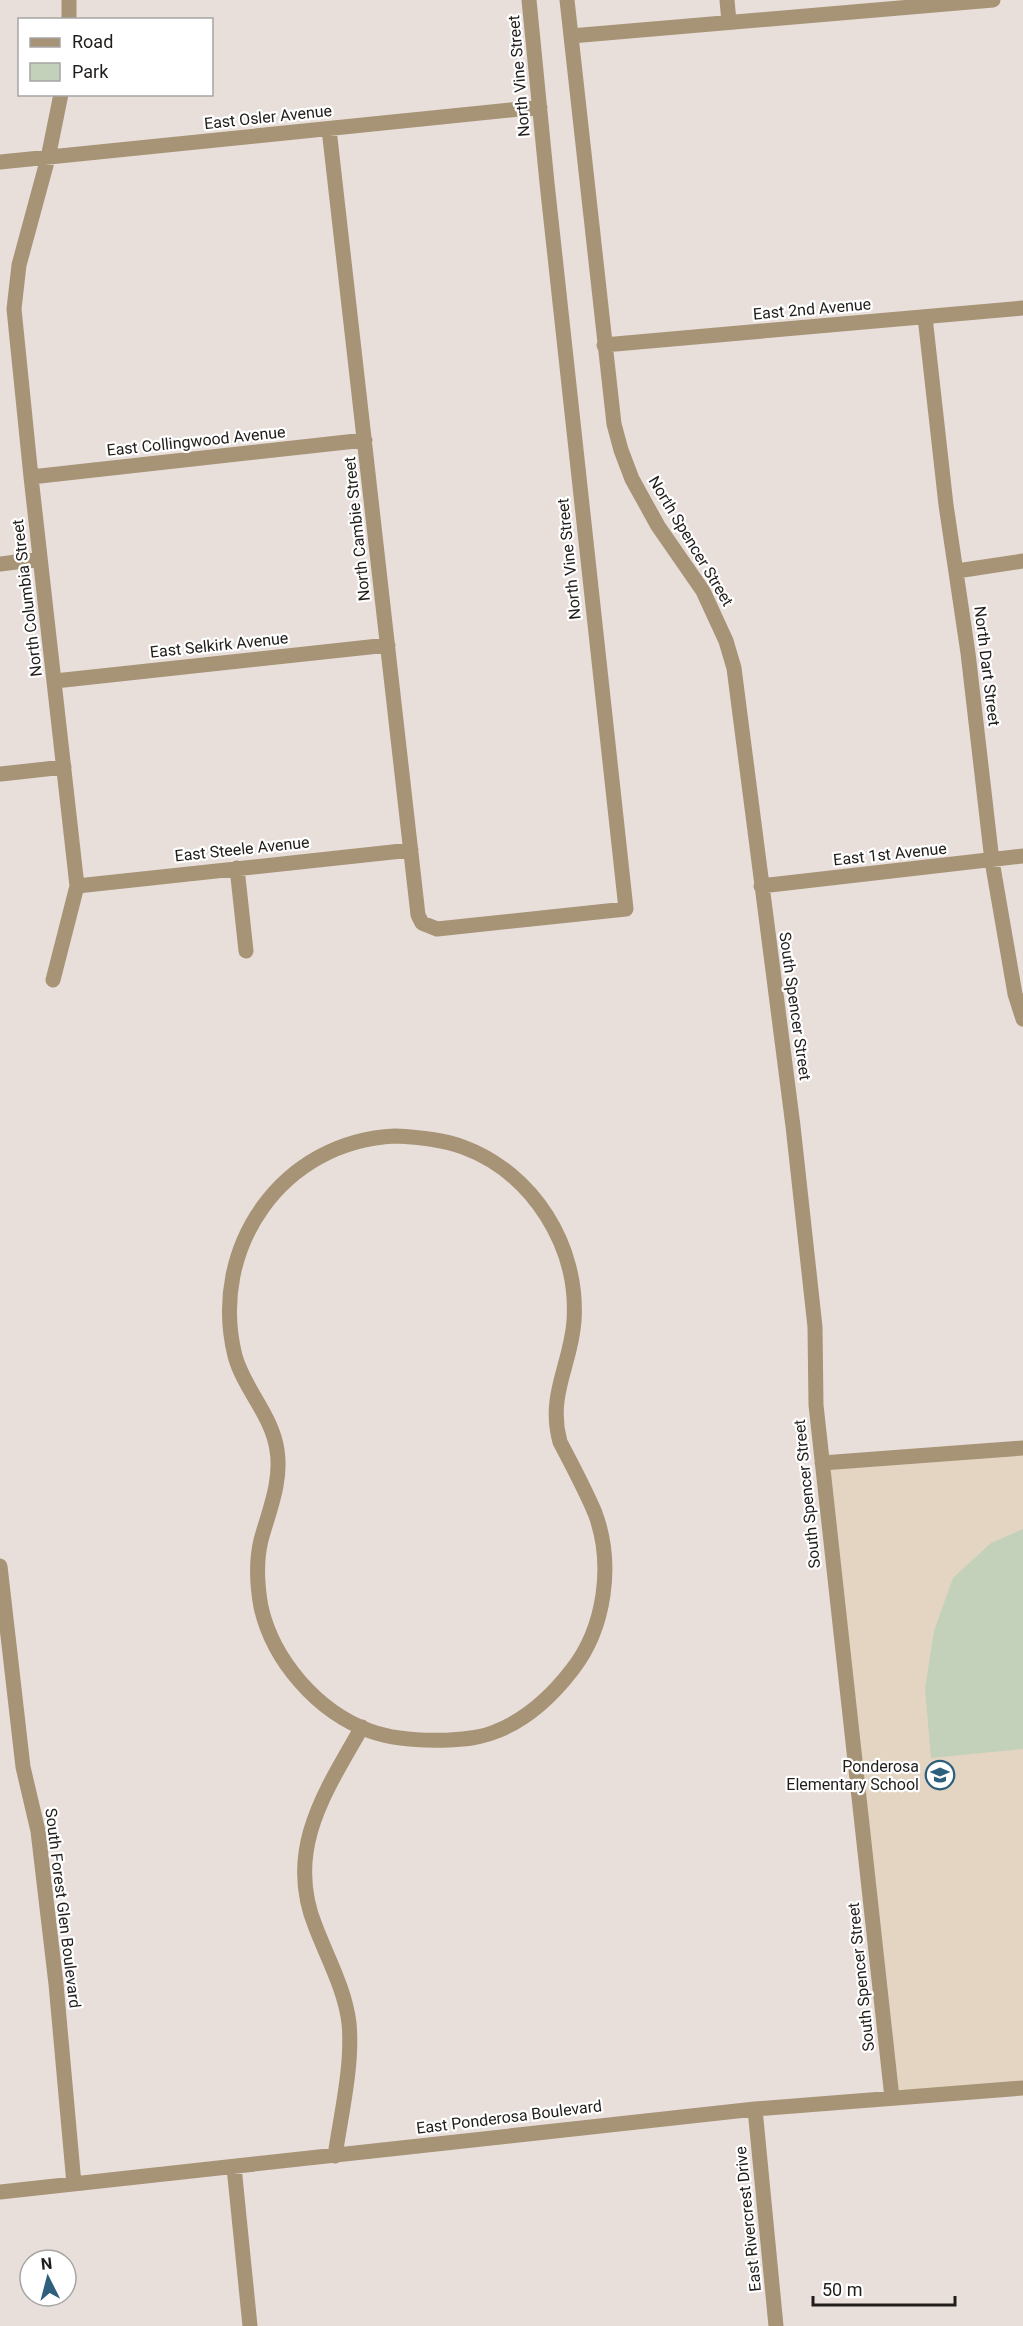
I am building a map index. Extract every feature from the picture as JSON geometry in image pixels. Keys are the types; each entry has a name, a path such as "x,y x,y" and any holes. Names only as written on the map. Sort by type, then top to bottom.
{"street":[{"path":"69,0 69,18"},
{"name":"North Vine Street","path":"423,923 432,928 442,929 626,909 529,0"},
{"name":"North Spencer Street","path":"567,0 614,424 632,479 658,526 704,591 726,641 739,699 760,886"},
{"path":"727,0 729,22"},
{"path":"572,36 985,0"},
{"name":"North Columbia Street","path":"61,96 48,158 26,233 15,291 15,320 77,886"},
{"name":"East Osler Avenue","path":"0,162 540,107"},
{"name":"North Cambie Street","path":"329,129 418,915 423,923"},
{"name":"East 2nd Avenue","path":"604,345 1023,308"},
{"name":"North Dart Street","path":"925,317 946,505 957,571 992,861 1015,994 1023,1019"},
{"name":"East Collingwood Avenue","path":"31,477 365,440"},
{"path":"0,564 40,559"},
{"path":"957,571 1023,561"},
{"name":"East Selkirk Avenue","path":"55,681 388,645"},
{"path":"1,774 64,767"},
{"name":"East Steele Avenue","path":"77,886 411,850"},
{"name":"East 1st Avenue","path":"760,886 1023,856"},
{"path":"237,868 246,951"},
{"path":"53,980 77,886"},
{"name":"South Spencer Street","path":"760,886 793,1126 815,1327 816,1405 892,2098"},
{"path":"395,1136 421,1137 464,1148 491,1161 529,1191 545,1211 567,1258 573,1285 574,1315 571,1346 556,1397 556,1431 596,1515 604,1558 602,1604 591,1637 575,1666 549,1697 524,1717 499,1731 471,1738 424,1741 372,1732 362,1727 325,1705 313,1694 291,1670 268,1629 259,1591 259,1555 276,1488 277,1448 269,1423 236,1358 231,1332 231,1291 237,1259 253,1220 287,1180 313,1160 337,1148 365,1139 395,1136"},
{"path":"822,1463 1023,1448"},
{"name":"South Forest Glen Boulevard","path":"0,1566 23,1767 39,1843 56,1984 74,2184"},
{"path":"336,2156 349,2055 349,2025 338,1981 314,1926 306,1894 306,1859 308,1836 318,1806 362,1727"},
{"name":"East Ponderosa Boulevard","path":"0,2192 755,2109 1023,2088"},
{"name":"East Rivercrest Drive","path":"755,2109 776,2326"},
{"path":"234,2167 250,2326"}],"shaded area":[{"name":"Ponderosa Elementary School","path":"1023,1448 1023,2088 892,2098 822,1463"}],"green space":[{"path":"1023,1529 1023,1749 931,1758 925,1689 934,1631 953,1578 991,1543"}],"place":[{"name":"Ponderosa Elementary School","path":"940,1775"}]}
